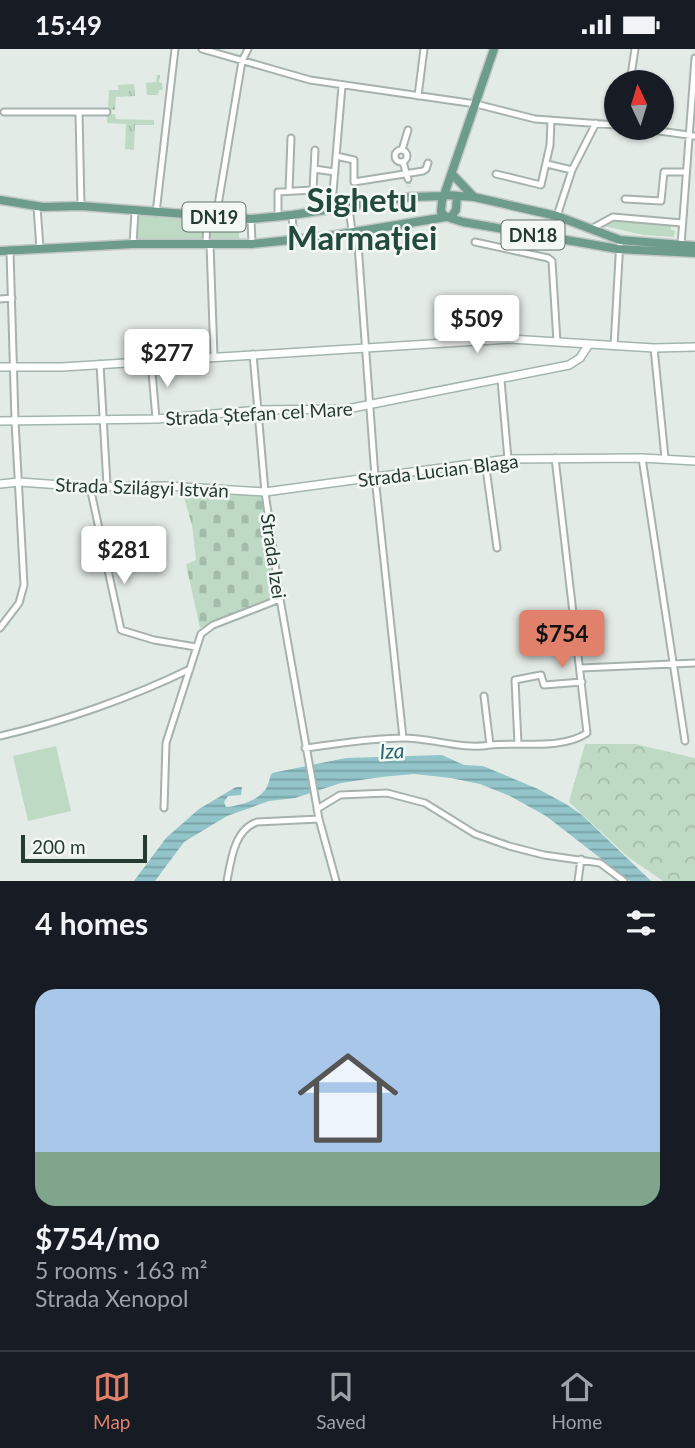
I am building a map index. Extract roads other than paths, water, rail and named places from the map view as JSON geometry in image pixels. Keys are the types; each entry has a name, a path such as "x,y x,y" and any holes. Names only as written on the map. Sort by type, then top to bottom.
{"main road":[{"path":"450,195 441,209 448,217 456,210 450,195 452,174 494,49"},
{"path":"452,174 474,197"},
{"name":"DN19","path":"0,200 37,207 81,206 251,219 326,211 411,197 450,195"},
{"name":"DN18","path":"450,195 474,197 557,216 591,229 619,244"},
{"name":"DN19","path":"5,251 133,244 251,244 355,232 448,217"},
{"name":"DN18","path":"448,217 463,222 572,240 681,249 695,253"},
{"path":"572,240 580,232 579,225"},
{"name":"DN18","path":"681,249 695,247"},
{"path":"0,367 100,364 510,339 654,348 695,347"},
{"name":"Strada Ștefan cel Mare","path":"0,421 156,419 258,410 370,405 569,365 580,358 589,344"},
{"name":"Strada Lucian Blaga","path":"265,492 508,459 665,458 695,461"},
{"name":"Strada Szilágyi István","path":"0,484 19,482 90,487 167,486 265,492"}],"street":[{"path":"156,213 175,49"},
{"path":"202,49 310,80 342,86 476,104 535,119 604,124"},
{"path":"214,356 208,244 242,61 248,49"},
{"path":"418,96 424,49"},
{"path":"632,70 635,49"},
{"path":"681,249 695,58"},
{"path":"326,211 335,171 342,86"},
{"path":"4,112 107,112"},
{"path":"79,113 81,206"},
{"path":"496,174 541,185 547,164 551,120"},
{"path":"557,216 572,170 596,123"},
{"path":"407,176 403,162 394,158 395,153 402,150 408,130"},
{"path":"289,191 291,138"},
{"path":"278,217 278,192 313,190 315,150"},
{"path":"336,156 354,160 354,181 407,176 423,171 428,163"},
{"path":"547,164 572,170"},
{"path":"314,170 335,171"},
{"path":"625,199 661,201 664,172 685,172"},
{"path":"409,187 411,197"},
{"path":"332,192 346,207 355,232 375,477 403,738"},
{"path":"37,207 40,249"},
{"path":"133,244 135,211"},
{"path":"292,215 294,240"},
{"path":"591,229 613,217 682,223"},
{"path":"251,219 251,244"},
{"path":"475,242 552,261 557,342"},
{"path":"614,346 619,244"},
{"path":"0,628 23,593 12,298 5,251"},
{"path":"0,299 12,298"},
{"path":"654,348 665,458"},
{"name":"Strada Izei","path":"253,354 265,492 280,599 318,819 337,881"},
{"path":"151,360 156,419"},
{"path":"100,364 107,485"},
{"path":"501,380 508,459"},
{"path":"642,458 685,741"},
{"path":"306,748 403,738 469,746 511,742 560,743 580,738 587,733 555,459"},
{"path":"485,461 497,548"},
{"path":"90,487 121,630 154,641 196,647"},
{"path":"164,808 164,749 196,647 205,629 280,599"},
{"path":"580,668 695,663"},
{"path":"0,736 149,688 190,669"},
{"path":"518,744 515,680 541,675 544,685 582,682"},
{"path":"484,696 490,745"},
{"path":"317,809 340,795 387,793 425,803 475,834 544,855 600,863 624,881"},
{"path":"227,881 233,852 248,825 257,822 318,819"},
{"path":"578,881 581,859"}],"water":[{"path":"442,755 464,765 483,766 566,804 582,815 651,881 630,881 546,816 510,796 480,784 414,774 341,783 295,798 269,801 227,816 184,842 155,881 134,881 166,838 199,809 236,787 242,787 241,795 228,796 224,802 226,807 242,804 262,794 272,773 346,758"}],"tunnel":[{"path":"408,179 409,187"}],"district":[{"name":"Sighetu Marmației","path":"362,218"}],"water label":[{"name":"Iza","path":"392,750"}]}
